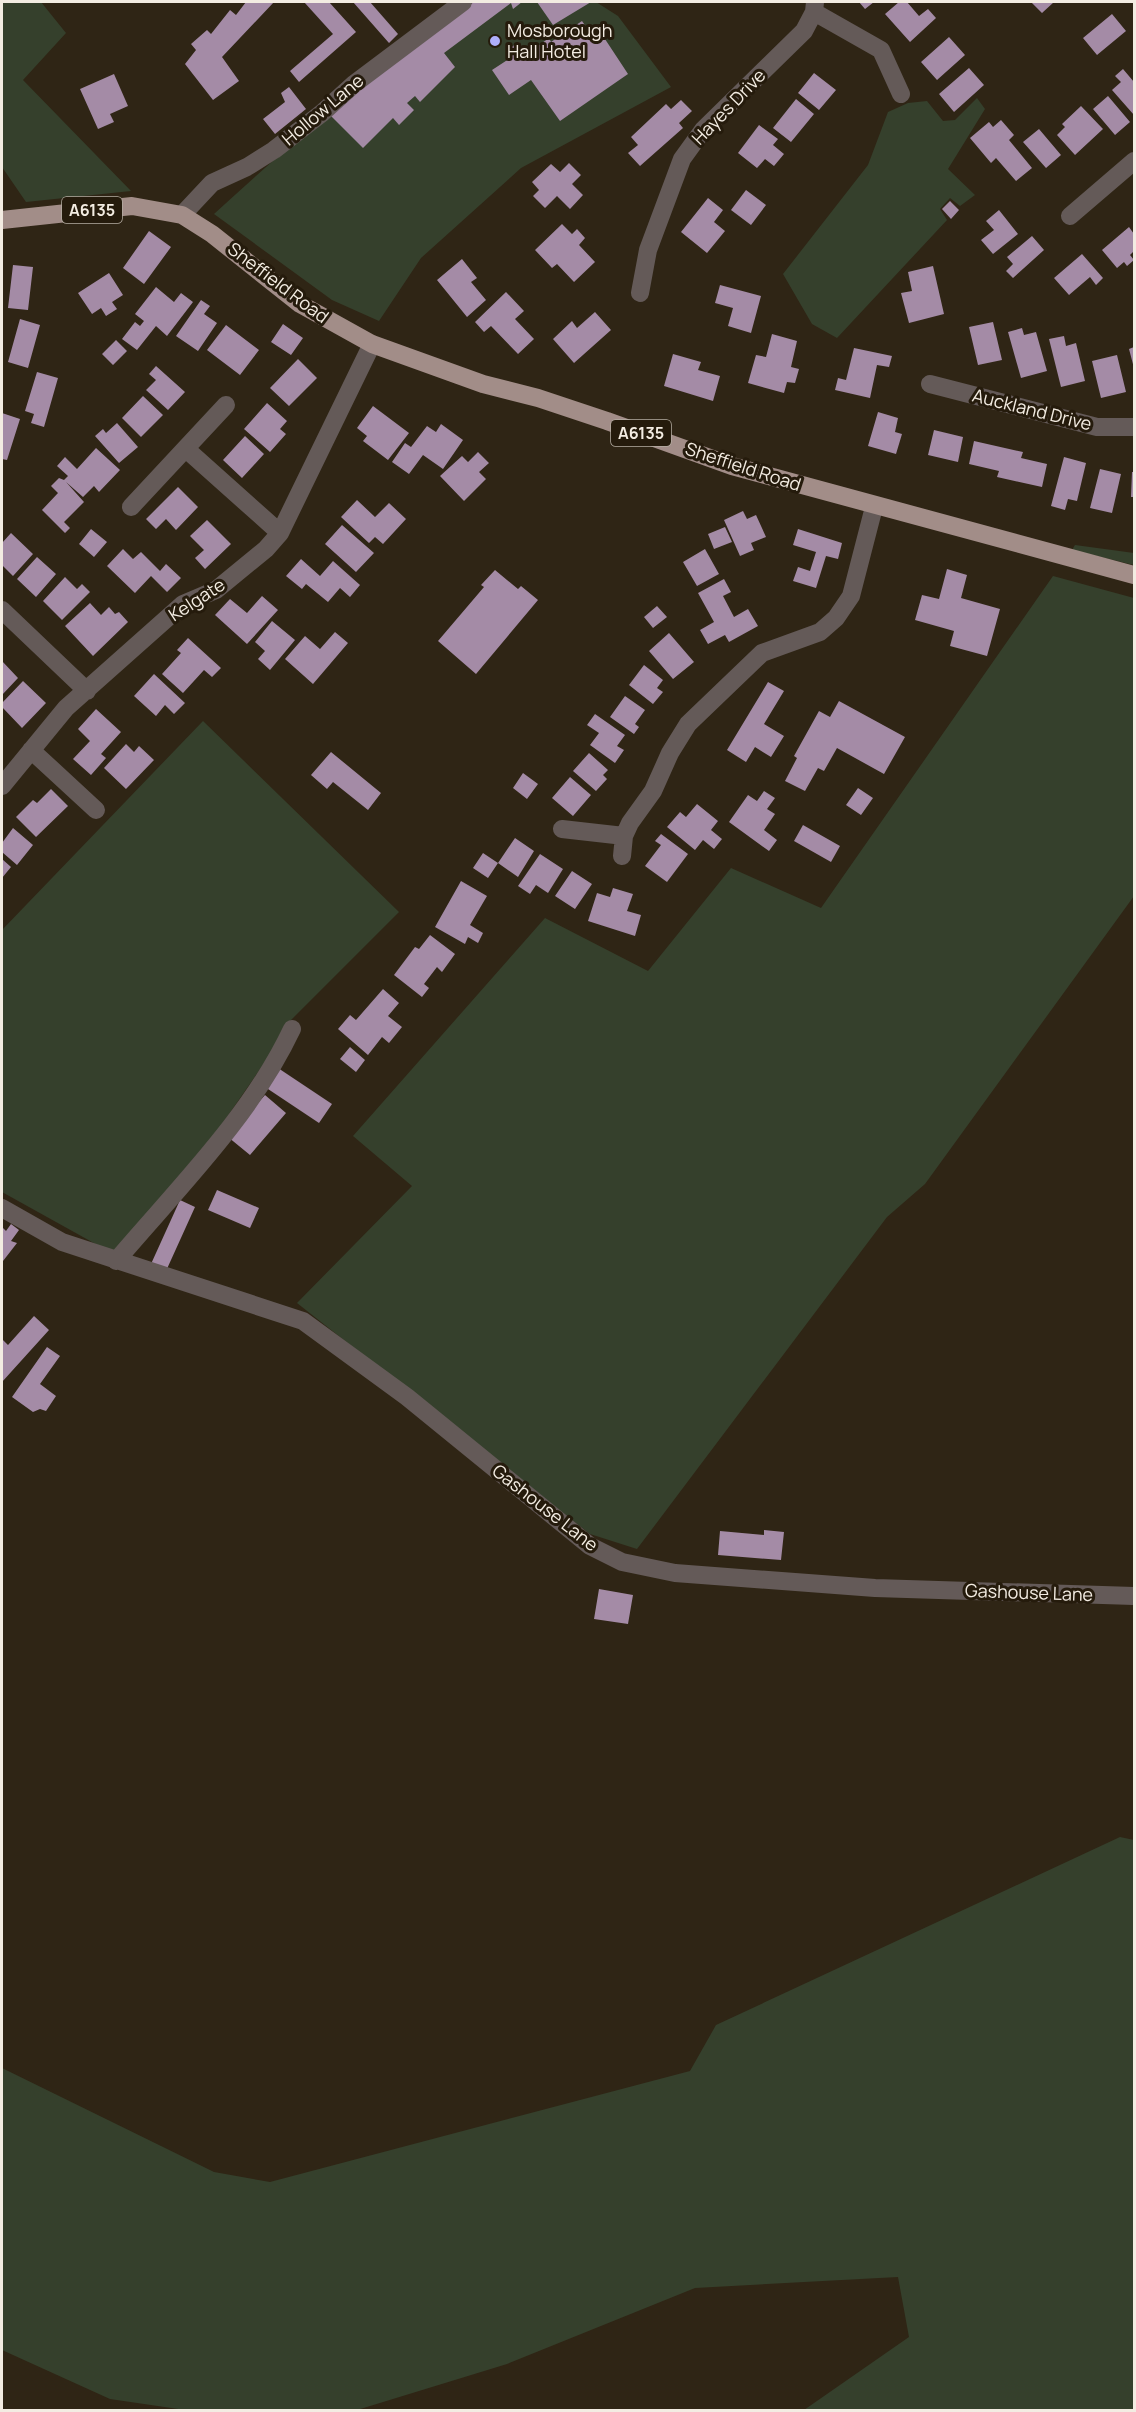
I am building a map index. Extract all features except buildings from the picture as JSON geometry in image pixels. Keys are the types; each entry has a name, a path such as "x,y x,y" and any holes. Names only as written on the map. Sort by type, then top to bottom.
{"main road":[{"name":"A6135","path":"2,220 132,206 182,215"},
{"name":"Sheffield Road","path":"182,215 212,234 300,304 372,344 483,384 538,398 732,466 874,507 1134,575"}],"street":[{"name":"Hollow Lane","path":"182,215 212,183 248,167 274,150 362,77 463,2"},
{"path":"814,7 880,50 901,94"},
{"name":"Hayes Drive","path":"640,293 652,240 682,159 703,130 804,31 814,7"},
{"path":"1070,216 1134,161"},
{"name":"Kelgate","path":"2,786 66,708 87,692 183,604 216,590 266,549 280,533 372,344"},
{"name":"Auckland Drive","path":"930,384 1097,427 1134,427"},
{"path":"131,507 225,405"},
{"path":"186,449 280,533"},
{"path":"622,855 624,836 630,823 653,791 670,753 688,724 762,653 820,632 836,618 851,596 874,507"},
{"path":"5,621 87,692"},
{"path":"31,750 96,810"},
{"path":"562,829 624,836"},
{"path":"116,1261 234,1121 278,1059 292,1029"},
{"name":"Gashouse Lane","path":"2,1208 62,1242 303,1321 407,1397 590,1546 622,1562 675,1573 875,1588 1134,1596"}],"green space":[{"path":"2,2 41,2 66,33 23,80 131,191 26,202 2,167"},
{"path":"474,2 596,2 618,16 671,87 521,168 421,258 379,321 332,300 214,214 340,103"},
{"path":"977,98 985,109 948,169 975,195 960,206 950,198 940,209 947,220 837,338 812,324 783,274 868,165 888,112 908,103 927,101 943,121 955,120"},
{"path":"1075,545 1134,553 1134,565 1072,550"},
{"path":"1053,576 1134,598 1134,896 925,1184 887,1217 637,1549 590,1534 297,1303 412,1186 353,1136 545,918 648,971 731,868 821,908"},
{"path":"203,721 399,912 289,1022 267,1059 220,1127 119,1248 110,1252 2,1192 2,930"},
{"path":"1120,1837 1134,1840 1134,2410 804,2410 909,2337 898,2277 695,2288 507,2364 357,2410 185,2410 110,2399 2,2350 2,2068 214,2172 270,2182 690,2071 716,2025"}],"place":[{"name":"Mosborough Hall Hotel","path":"495,41"}]}
